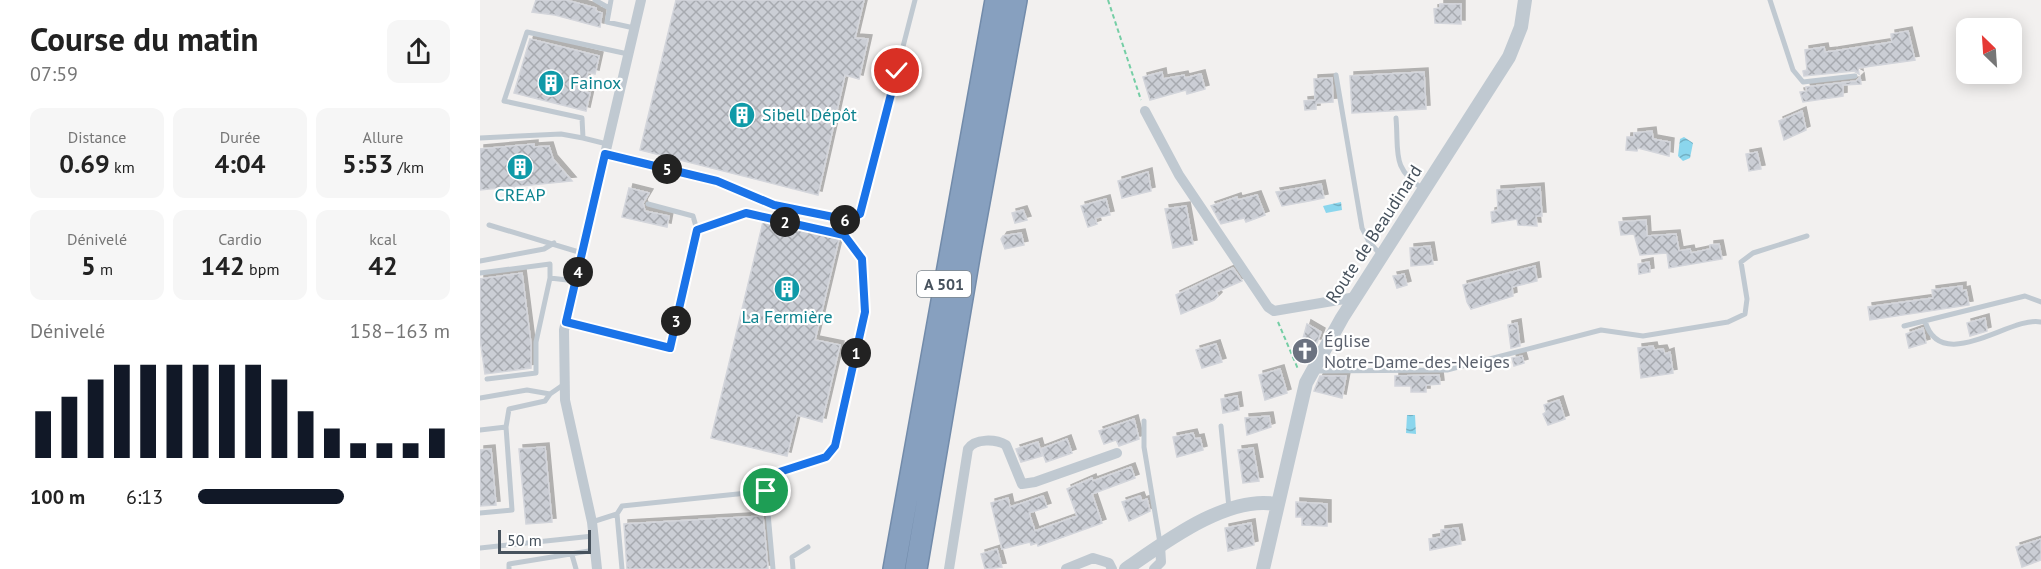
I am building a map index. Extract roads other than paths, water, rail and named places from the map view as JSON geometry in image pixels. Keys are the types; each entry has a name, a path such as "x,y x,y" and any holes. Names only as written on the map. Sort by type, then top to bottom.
{"highway":[{"name":"A 501","path":"894,569 996,0"},
{"name":"A 501","path":"916,569 968,262 1016,0"}],"street":[{"path":"597,569 592,522 563,385 566,322 641,0"},
{"name":"Route de Beaudinard","path":"1263,569 1276,504 1306,384 1306,370 1356,297 1509,57 1521,27 1525,0"},
{"path":"1145,111 1179,175 1268,308 1274,311 1356,297"},
{"path":"949,569 969,449 972,444 978,441 1006,445 1022,484 1035,482 1117,453"},
{"path":"1126,569 1160,545 1229,509 1259,501 1276,504"},
{"path":"1154,569 1161,562 1160,545"},
{"path":"1066,569 1093,558 1109,563 1112,569"}],"lane":[{"path":"595,0 609,8"},
{"path":"611,0 607,22 634,28"},
{"path":"480,138 561,134 583,138 606,149 717,181 774,205 848,220 860,214 915,0"},
{"path":"1770,0 1793,70 1803,82 1855,75"},
{"path":"583,138 582,118 504,101 527,32 628,54"},
{"path":"1336,75 1362,228 1369,243 1382,256"},
{"path":"1396,118 1400,170 1407,179 1424,190"},
{"path":"566,322 670,348 697,230 693,216 648,204"},
{"path":"697,230 746,213 844,235 862,259 865,312 835,446 826,457 770,475 766,491 773,569"},
{"path":"489,225 582,253"},
{"path":"1306,370 1388,372 1447,370 1600,330 1643,336 1728,322 1745,314 1747,299 1741,262 1753,253 1807,236"},
{"path":"480,261 544,249 554,243"},
{"path":"480,273 550,264 536,342 536,373 487,379"},
{"path":"549,278 576,281"},
{"path":"1904,326 2025,296 2041,302"},
{"path":"1925,321 1929,333 1936,338 1957,342 1985,339 2028,323 2041,322"},
{"path":"480,513 512,510 506,427 509,410 545,401 550,394 563,385"},
{"path":"480,398 527,390 550,394"},
{"path":"1144,421 1144,447 1160,545"},
{"path":"1221,426 1229,509"},
{"path":"480,430 506,427"},
{"path":"622,569 617,514 622,506 766,491"},
{"path":"592,522 617,514"},
{"path":"480,548 593,536"},
{"path":"793,569 792,557 808,547"},
{"path":"509,569 510,564 595,550"},
{"path":"572,555 576,569"}],"water":[{"path":"1684,137 1693,143 1690,158 1683,161 1678,156 1680,139"},
{"path":"1341,202 1342,210 1326,213 1323,206"},
{"path":"1407,415 1415,415 1416,434 1406,433"}],"place":[{"name":"Fainox","path":"551,83"},
{"name":"Sibell Dépôt","path":"742,115"},
{"name":"CREAP","path":"520,167"},
{"name":"La Fermière","path":"787,289"},
{"name":"Église Notre-Dame-des-Neiges","path":"1305,351"}]}
